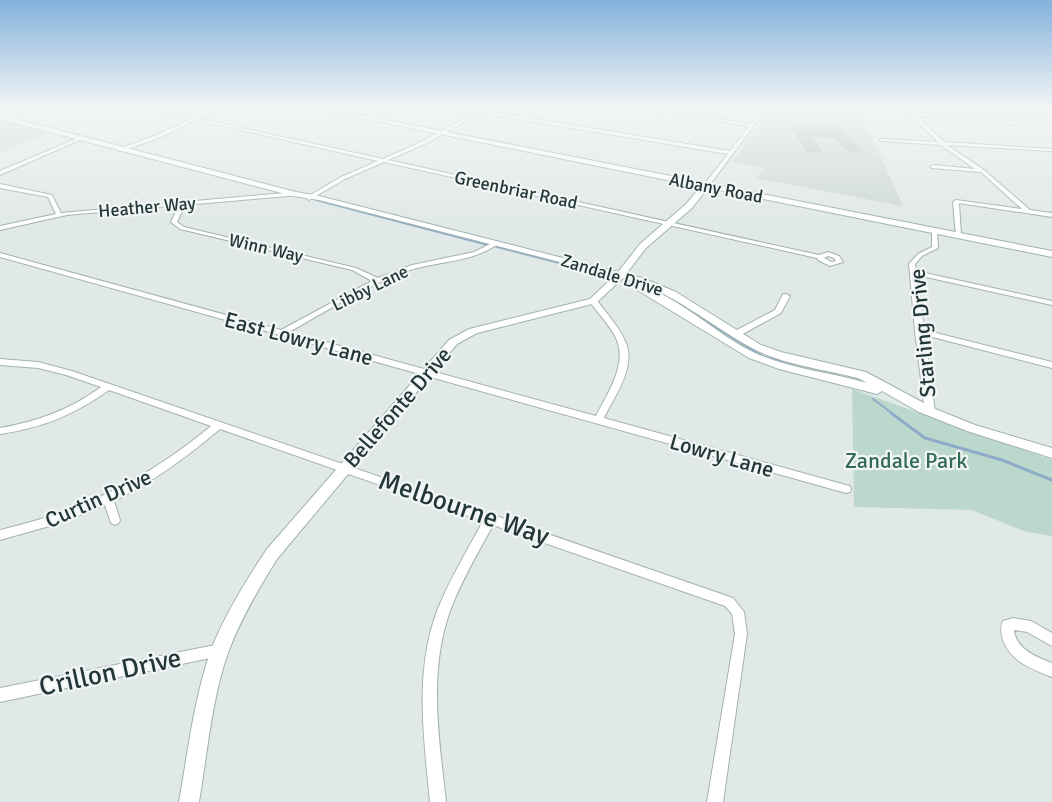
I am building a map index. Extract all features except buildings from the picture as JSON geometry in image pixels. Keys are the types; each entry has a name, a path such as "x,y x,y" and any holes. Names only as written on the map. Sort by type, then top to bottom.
{"street":[{"path":"0,173 67,144"},
{"name":"Zandale Drive","path":"103,144 296,194 309,198 311,201 666,290 769,352 862,375 930,412"},
{"path":"121,150 134,144"},
{"name":"Greenbriar Road","path":"309,144 820,257"},
{"path":"309,198 336,182 418,144"},
{"name":"Albany Road","path":"498,144 1052,254"},
{"path":"679,144 732,153"},
{"name":"Bellefonte Drive","path":"189,802 204,708 220,650 242,602 272,554 446,348 466,334 593,301 618,277 638,252 694,201 738,144"},
{"path":"944,144 982,171 1027,210"},
{"path":"951,144 1052,150"},
{"path":"1034,149 1052,155"},
{"path":"933,167 982,171"},
{"path":"0,186 50,196 59,214"},
{"name":"Heather Way","path":"0,228 59,214 296,194"},
{"path":"958,236 956,202 958,201 1052,215"},
{"name":"Winn Way","path":"183,204 174,222 177,226 354,269 379,281"},
{"name":"Starling Drive","path":"930,412 913,272 914,260 935,248 934,231"},
{"name":"Libby Lane","path":"281,333 379,281 413,266 492,245"},
{"name":"East Lowry Lane","path":"0,255 598,421"},
{"path":"913,272 1052,303"},
{"name":"Zandale Drive","path":"618,277 659,297 730,343 765,361 861,384 930,412 1052,453"},
{"path":"736,334 778,311 786,296"},
{"path":"593,301 622,344 625,356 622,370 598,421"},
{"path":"919,332 1052,365"},
{"name":"Melbourne Way","path":"0,362 50,368 722,597 738,612 741,634 715,802"},
{"path":"0,431 33,426 57,418 108,387"},
{"name":"Lowry Lane","path":"598,421 846,489"},
{"name":"Curtin Drive","path":"0,536 46,524 108,499 172,462 218,425"},
{"path":"108,499 115,520"},
{"path":"438,802 429,704 431,660 444,609 491,517"},
{"path":"1052,640 1025,626 1014,623 1007,625 1007,633 1013,649 1023,657 1052,670"},
{"name":"Crillon Drive","path":"0,695 220,650"}],"shaded area":[{"path":"0,144 20,144 0,152"},
{"path":"745,144 875,144 903,206 756,178 765,168 732,162"}],"green space":[{"name":"Zandale Park","path":"852,389 1052,460 1052,536 1026,532 972,510 854,507"}],"waterway":[{"path":"315,200 487,245"},
{"path":"496,247 613,277"},
{"path":"625,280 636,284"},
{"path":"632,283 669,298"},
{"path":"702,319 764,357 841,374"},
{"path":"873,399 893,414"},
{"path":"891,413 925,438 1002,460 1052,480"}]}
